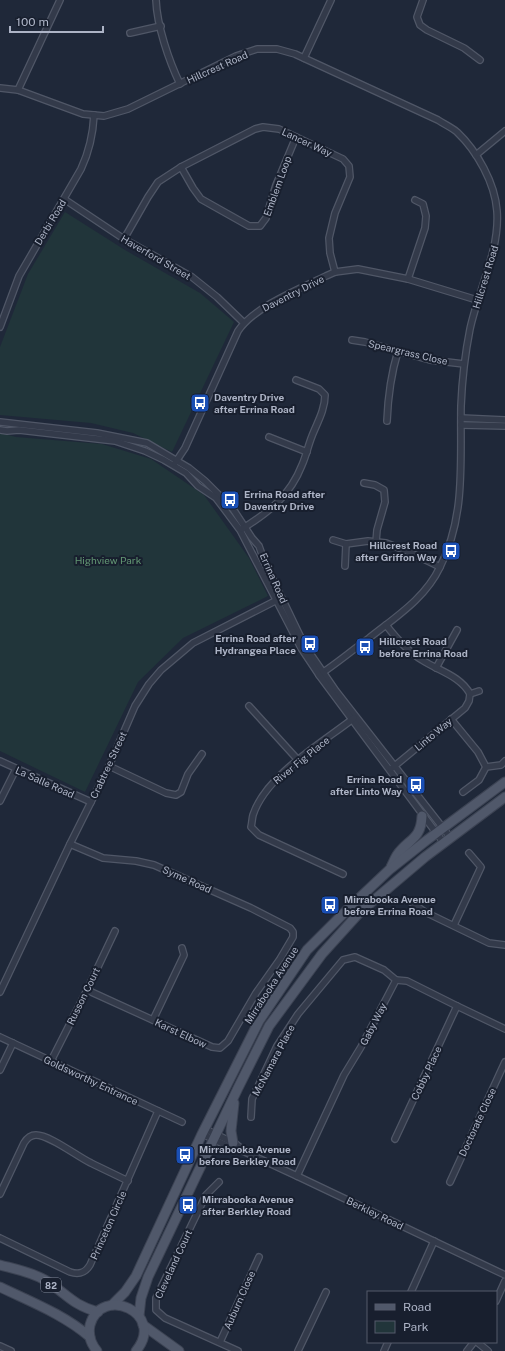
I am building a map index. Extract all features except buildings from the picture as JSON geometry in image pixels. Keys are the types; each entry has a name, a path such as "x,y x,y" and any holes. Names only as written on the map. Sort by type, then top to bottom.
{"main road":[{"name":"Mirrabooka Avenue","path":"98,1312 105,1307 112,1305 125,1292 136,1276 204,1131 259,1021 307,950 389,870 505,782"},
{"name":"Mirrabooka Avenue","path":"139,1316 141,1298 148,1277 214,1137 269,1026 322,954 360,912 446,840 505,797"},
{"path":"389,870 397,855 416,837 422,824 422,816"},
{"path":"233,1143 230,1131 233,1107 238,1088"},
{"name":"82","path":"0,1265 31,1273 45,1280 84,1308 98,1312"},
{"name":"82","path":"0,1287 62,1316 90,1337"},
{"path":"112,1305 127,1307 139,1316 143,1326 143,1340 136,1351"},
{"path":"95,1350 90,1337 91,1323 98,1312"},
{"path":"143,1326 179,1351"}],"street":[{"path":"18,90 60,0"},
{"path":"156,0 165,46 180,84"},
{"path":"304,58 331,0"},
{"path":"423,0 417,17 420,25 464,48 480,60"},
{"path":"130,33 161,26"},
{"name":"Hillcrest Road","path":"0,88 18,90 83,114 104,116 128,109 236,56 257,49 277,49 295,54 438,120 456,132 476,155 490,181 497,210 496,241 477,300 464,364 461,418 461,471 459,499 453,535 440,567 424,591 413,603 321,674"},
{"name":"Derbi Road","path":"0,326 19,276 75,182 88,154 93,131 94,115"},
{"name":"Lancer Way","path":"124,239 158,182 181,167 255,129 263,127 279,129 343,159 349,166 350,177 335,213 329,238 330,253 336,272"},
{"path":"476,155 505,131"},
{"name":"Emblem Loop","path":"181,167 201,199 249,226 260,226 266,218 276,184 296,137"},
{"name":"Haverford Street","path":"64,199 124,239 192,277 217,297 244,323"},
{"path":"408,279 425,228 426,216 423,204 415,200"},
{"name":"Daventry Drive","path":"175,463 184,448 238,331 244,323 258,311 326,276 336,272 358,269 408,279 477,300"},
{"name":"Speargrass Close","path":"352,340 365,342 430,360 464,364"},
{"path":"387,421 391,373 398,351"},
{"path":"243,528 271,508 290,489 301,469 325,404 325,395 319,389 296,380"},
{"path":"461,418 505,420"},
{"name":"Errina Road","path":"0,422 97,433 147,443 175,463"},
{"path":"461,425 505,426"},
{"name":"Errina Road","path":"0,430 19,430 115,441 189,468 223,498 243,528 261,551 279,599"},
{"path":"269,437 307,452"},
{"path":"364,483 375,485 384,490 385,502 377,530 376,542"},
{"name":"Errina Road","path":"243,528 279,599 301,648 446,840"},
{"path":"333,540 340,544 368,541 386,543 407,551 440,567"},
{"path":"345,566 346,544"},
{"name":"Crabtree Street","path":"0,992 70,844 109,766 135,706 149,684 161,670 192,643 279,599"},
{"path":"386,625 414,654 463,683 470,694 479,691"},
{"path":"436,668 457,630"},
{"name":"Linto Way","path":"392,769 465,708 469,701 470,694"},
{"path":"249,706 298,760"},
{"name":"River Fig Place","path":"342,874 259,835 251,827 253,816 266,790 298,760 354,718"},
{"path":"451,719 478,752 486,767"},
{"path":"109,766 166,794 176,795 181,792 188,774 202,754"},
{"name":"La Salle Road","path":"0,761 91,802"},
{"path":"486,767 501,765 505,761"},
{"path":"463,792 479,780 486,767"},
{"path":"0,801 16,769"},
{"name":"Errina Road","path":"392,769 422,816 439,831"},
{"name":"Syme Road","path":"70,844 103,858 154,864 251,908 290,928 293,932 293,937"},
{"path":"454,925 481,867 469,853"},
{"path":"411,902 425,912 489,943 505,945"},
{"name":"Russon Court","path":"51,1061 87,990 114,931"},
{"name":"Karst Elbow","path":"87,990 212,1047 220,1048 228,1041 256,993 280,959 293,937"},
{"path":"153,1020 184,955 182,948"},
{"name":"McNamara Place","path":"251,1117 252,1099 277,1046 298,1014 343,960 355,957 384,970 396,980"},
{"path":"396,980 407,981 505,1029"},
{"name":"Gaby Way","path":"297,1176 344,1075 361,1048 396,980"},
{"name":"Cobby Place","path":"395,1139 457,1006"},
{"name":"Goldsworthy Entrance","path":"0,1037 182,1122"},
{"path":"0,1070 13,1043"},
{"name":"Doctorate Close","path":"450,1182 505,1062"},
{"name":"Princeton Circle","path":"0,1238 70,1272 81,1273 90,1265 158,1111"},
{"name":"Berkley Road","path":"204,1131 234,1149 245,1152 297,1176 505,1275"},
{"name":"Princeton Circle","path":"0,1194 24,1142 28,1137 34,1135 38,1135 61,1145 90,1163 128,1180"},
{"name":"Berkley Road","path":"214,1137 233,1143 245,1152"},
{"name":"Cleveland Court","path":"219,1182 206,1195 156,1298 156,1310 165,1318 238,1351"},
{"path":"411,1291 434,1241"},
{"name":"Auburn Close","path":"220,1342 258,1257"},
{"path":"497,1299 505,1281"},
{"path":"298,1351 326,1292"},
{"path":"467,1351 475,1343"},
{"path":"477,1343 488,1351"},
{"path":"2,1348 11,1351"}],"green space":[{"path":"65,212 125,250 200,293 234,322 172,452 133,433 91,423 0,415 0,347 28,274"},
{"name":"Highview Park","path":"0,433 16,437 102,444 151,459 204,495 249,558 268,596 183,638 138,682 85,792 0,751"}],"place":[{"name":"Daventry Drive after Errina Road","path":"200,403"},
{"name":"Errina Road after Daventry Drive","path":"230,500"},
{"name":"Hillcrest Road after Griffon Way","path":"451,551"},
{"name":"Errina Road after Hydrangea Place","path":"310,644"},
{"name":"Hillcrest Road before Errina Road","path":"365,647"},
{"name":"Errina Road after Linto Way","path":"416,785"},
{"name":"Mirrabooka Avenue before Errina Road","path":"330,905"},
{"name":"Mirrabooka Avenue before Berkley Road","path":"185,1155"},
{"name":"Mirrabooka Avenue after Berkley Road","path":"188,1205"}]}
